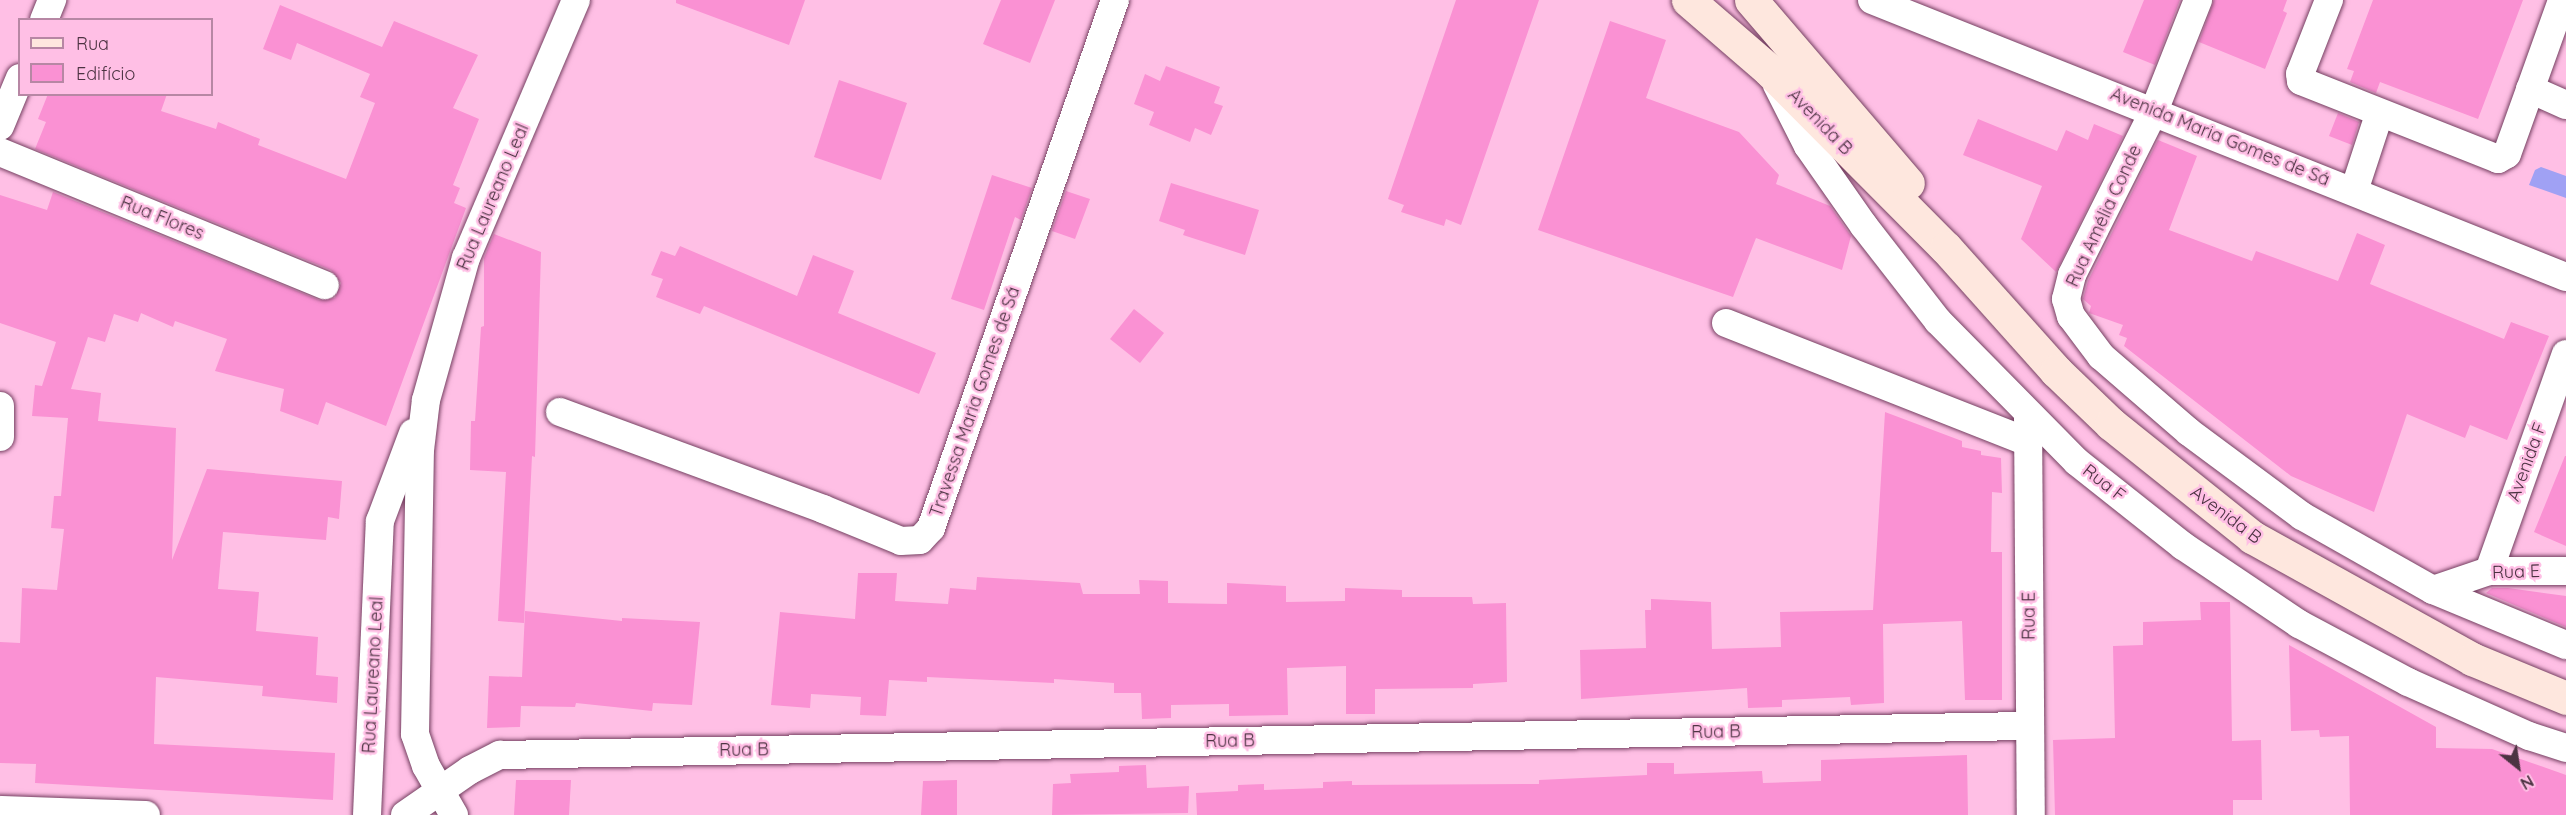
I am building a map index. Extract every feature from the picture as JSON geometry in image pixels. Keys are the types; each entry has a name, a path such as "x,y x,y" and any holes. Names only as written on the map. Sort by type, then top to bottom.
{"street":[{"path":"45,18 52,0"},
{"name":"Rua Laureano Leal","path":"367,815 380,522 426,400 466,258 576,0"},
{"name":"Travessa Maria Gomes de Sá","path":"560,412 823,509 901,541 920,540 931,528 1115,0"},
{"name":"Avenida B","path":"1688,0 1769,70 1947,248 2056,371 2111,424 2252,537 2472,659 2566,698"},
{"name":"Avenida B","path":"1751,0 1930,209 1947,248"},
{"name":"Avenida Maria Gomes de Sá","path":"1872,0 2566,277"},
{"name":"Rua Amélia Conde","path":"2198,0 2154,111 2072,275 2066,299 2071,316 2100,356 2189,432 2302,516 2433,590"},
{"path":"2329,0 2300,74 2301,81 2379,115 2488,156 2504,159 2562,0"},
{"name":"Rua F","path":"1769,70 1808,146 1864,226 1938,321 2028,429"},
{"path":"0,126 18,83"},
{"path":"2530,89 2566,105"},
{"path":"2354,191 2379,115"},
{"name":"Rua Flores","path":"0,152 325,285"},
{"name":"Rua F","path":"1726,323 2028,429 2077,462 2183,546 2299,624 2408,682 2529,736 2566,748"},
{"name":"Avenida F","path":"2489,571 2566,354"},
{"name":"Rua Laureano Leal","path":"426,400 420,450 415,734 454,815"},
{"path":"0,406 0,437"},
{"name":"Rua E","path":"2028,429 2031,815"},
{"name":"Rua E","path":"2433,590 2489,571 2566,571"},
{"path":"2433,590 2566,645"},
{"name":"Rua B","path":"405,815 441,790 500,755 2030,726"},
{"path":"0,810 146,815"}],"water":[{"path":"2541,167 2566,176 2566,198 2529,185 2535,170"}],"building":[{"path":"676,0 805,0 789,45 676,3"},
{"path":"1001,0 1055,0 1030,63 983,44"},
{"path":"1456,0 1539,0 1461,225 1446,219 1444,226 1401,212 1404,205 1388,199"},
{"path":"2144,0 2180,0 2155,65 2123,52"},
{"path":"2214,0 2287,0 2283,11 2287,13 2265,69 2199,42"},
{"path":"2373,0 2523,0 2478,119 2380,82 2376,93 2350,82 2354,71 2347,69"},
{"path":"280,5 382,47 394,21 478,55 453,108 479,119 453,185 460,188 454,203 466,208 386,426 326,402 318,425 280,411 284,389 215,371 227,339 175,321 173,327 141,313 138,322 114,314 105,342 88,337 71,389 101,393 98,421 176,428 172,560 207,469 342,481 339,519 328,517 326,540 223,532 218,589 259,592 256,631 318,637 316,675 338,677 337,703 262,696 263,686 156,677 154,744 335,753 333,800 35,783 36,764 0,763 0,642 20,643 22,588 57,590 64,529 51,528 54,496 61,496 68,418 32,416 35,385 42,386 56,342 0,323 0,195 47,210 53,192 319,300 335,298 341,283 331,270 35,149 46,122 38,119 47,96 166,96 161,111 216,129 218,122 260,139 258,145 346,179 375,103 360,97 370,74 297,43 291,60 263,49"},
{"path":"1610,21 1666,40 1646,98 1739,132 1779,175 1776,184 1830,206 1851,236 1842,270 1756,238 1733,297 1538,230"},
{"path":"1166,66 1220,87 1214,103 1223,106 1211,135 1195,128 1190,142 1149,125 1154,112 1134,104 1145,74 1160,81"},
{"path":"839,80 907,103 881,180 814,157"},
{"path":"2338,113 2359,122 2352,145 2329,136"},
{"path":"1978,119 2057,151 2066,130 2088,140 2094,124 2123,136 2056,272 2021,239 2042,186 1963,155"},
{"path":"2158,140 2197,156 2169,230 2252,261 2256,251 2338,281 2357,233 2385,245 2370,284 2504,339 2511,322 2549,336 2507,440 2470,425 2465,438 2407,414 2374,512 2291,476 2124,346 2127,338 2119,335 2123,325 2089,313 2091,306 2083,299 2088,281"},
{"path":"992,175 1032,188 1021,220 1015,217 984,310 951,299"},
{"path":"1171,183 1259,210 1245,255 1183,235 1185,230 1159,221"},
{"path":"1066,191 1090,199 1075,239 1052,231"},
{"path":"494,234 541,252 535,457 532,456 524,623 498,621 506,472 470,470 471,421 475,421 481,327 484,326 484,258"},
{"path":"680,246 797,296 813,255 854,271 838,313 936,353 919,394 704,306 700,314 656,297 663,279 651,275 661,251 675,256"},
{"path":"1134,309 1164,333 1140,363 1110,339"},
{"path":"1885,412 1962,441 1962,447 1981,451 1981,455 2001,458 2002,493 1992,492 1991,552 2002,552 2002,700 1965,700 1962,621 1883,624 1884,703 1851,705 1850,697 1782,700 1782,707 1748,708 1747,688 1581,699 1580,650 1646,648 1645,610 1651,610 1651,599 1711,602 1712,649 1781,647 1780,612 1873,610"},
{"path":"2566,456 2566,546 2534,532"},
{"path":"858,573 897,573 895,601 948,604 950,588 976,590 977,577 1080,583 1083,594 1140,594 1139,580 1168,581 1168,603 1227,604 1227,583 1286,586 1286,602 1345,601 1345,588 1402,590 1402,597 1472,597 1473,604 1506,603 1507,682 1473,684 1473,688 1375,689 1375,714 1346,714 1346,666 1287,668 1288,715 1229,716 1229,704 1171,705 1171,718 1142,719 1141,693 1114,693 1114,683 1054,679 1054,683 927,677 927,682 889,680 886,716 860,715 861,697 811,694 810,708 771,705 780,612 855,619"},
{"path":"2492,588 2566,596 2566,627 2486,593"},
{"path":"2200,602 2230,602 2232,741 2261,740 2262,800 2233,800 2233,815 2055,815 2053,740 2115,738 2113,646 2143,645 2143,622 2201,620"},
{"path":"525,611 622,621 622,618 700,622 692,705 653,703 652,711 576,703 575,707 521,706 520,727 487,728 489,676 522,677"},
{"path":"2289,645 2436,727 2436,748 2492,749 2566,775 2566,815 2350,815 2349,736 2320,737 2319,730 2291,731"},
{"path":"1967,755 1968,815 1197,815 1196,793 1238,791 1238,785 1264,784 1264,790 1323,788 1323,782 1352,781 1352,785 1539,784 1539,780 1647,775 1647,763 1674,763 1674,774 1762,771 1763,783 1821,781 1821,760"},
{"path":"1146,765 1147,788 1189,786 1188,813 1052,815 1053,784 1071,783 1070,774 1119,772 1119,766"},
{"path":"516,780 571,780 569,815 514,815"},
{"path":"957,780 957,815 921,815 923,781"}]}
